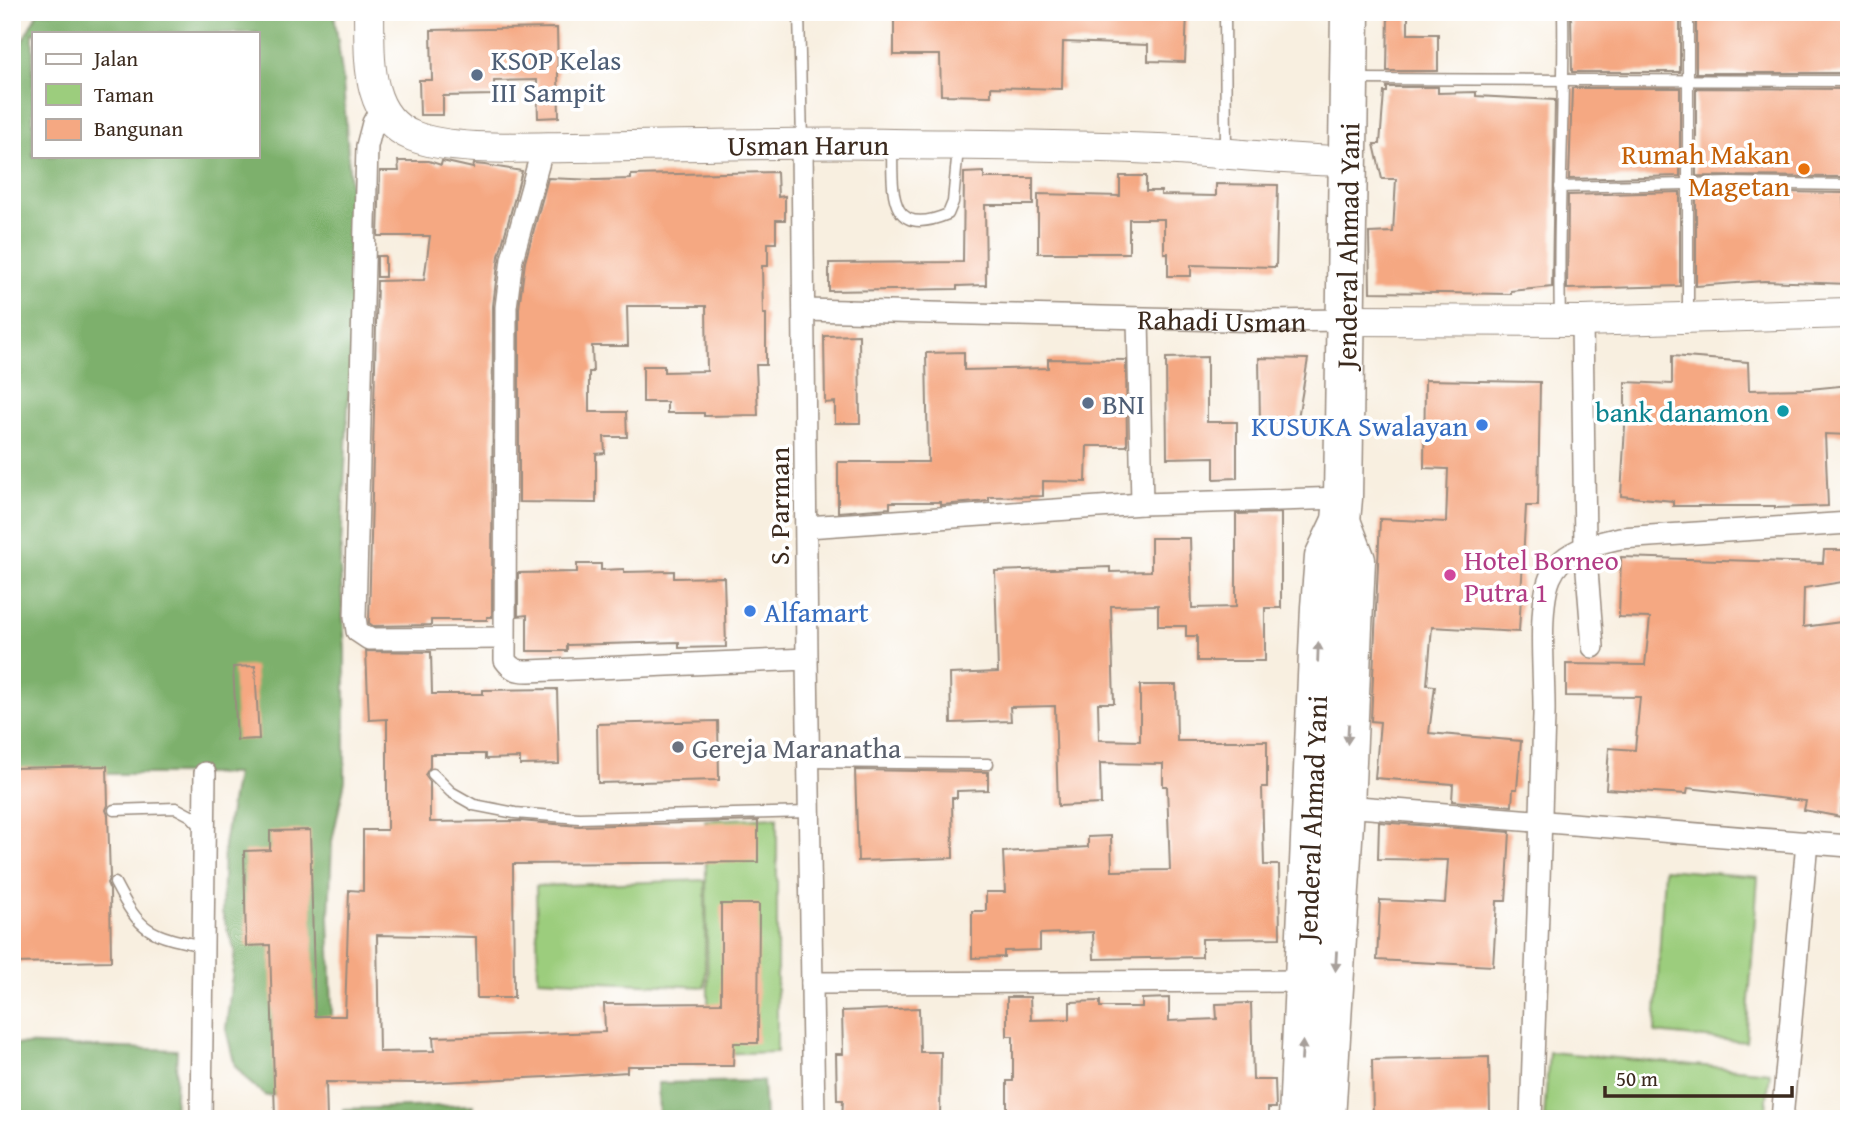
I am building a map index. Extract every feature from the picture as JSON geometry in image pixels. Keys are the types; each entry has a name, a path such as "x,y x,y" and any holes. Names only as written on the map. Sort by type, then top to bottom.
{"highway":[{"name":"Jenderal Ahmad Yani","path":"1326,1119 1345,806 1356,560 1342,510 1350,12"},
{"name":"Jenderal Ahmad Yani","path":"1298,1119 1320,607 1324,557 1342,510"}],"street":[{"path":"369,12 371,70 374,90 381,108 373,123 367,146 355,617 357,631 369,639 505,638"},
{"name":"Usman Harun","path":"381,108 393,124 412,136 449,145 543,147 892,144 1226,153 1347,160"},
{"name":"S. Parman","path":"802,144 814,1119"},
{"path":"543,147 512,259 506,307 505,660 516,671 807,659"},
{"name":"Rahadi Usman","path":"804,310 1138,318 1571,321 1849,313"},
{"path":"1138,318 1142,504"},
{"path":"1571,321 1593,647"},
{"path":"807,527 1142,504 1342,510"},
{"path":"1531,1119 1541,822 1544,603 1550,577 1561,562 1585,545 1620,538 1849,523"},
{"path":"201,1119 205,773"},
{"path":"1345,806 1849,846"},
{"path":"1782,1119 1807,842"},
{"path":"812,983 1305,981"}],"lane":[{"path":"799,12 802,144"},
{"path":"1225,12 1226,153"},
{"path":"1563,12 1564,79 1560,187 1571,321"},
{"path":"1688,12 1688,317"},
{"path":"1349,79 1849,81"},
{"path":"892,144 893,200 901,213 910,219 932,221 948,214 953,202 958,146"},
{"path":"1560,187 1752,183 1849,185"},
{"path":"808,762 988,764"},
{"path":"433,774 451,792 474,805 515,813 579,818 809,812"},
{"path":"114,810 176,808 191,816 205,831"},
{"path":"114,883 131,914 148,929 163,937 203,946"}],"green space":[{"path":"38,12 334,12 343,81 350,183 352,328 340,567 345,651 345,781 332,841 329,917 334,1077 319,1090 266,1096 235,1066 226,1029 235,951 222,913 224,845 236,774 12,774 12,60"},
{"path":"777,817 777,1052 709,1054 705,820"},
{"path":"1664,869 1758,877 1746,1042 1655,1033"},
{"path":"705,880 705,987 538,979 536,886"},
{"path":"12,1044 177,1050 174,1119 12,1119"},
{"path":"1549,1052 1770,1072 1765,1119 1544,1119"},
{"path":"763,1081 765,1119 659,1119 658,1083"},
{"path":"473,1105 472,1119 343,1119 343,1109"}],"building":[{"path":"1187,12 1185,62 1148,61 1148,45 1063,42 1062,89 991,87 991,96 941,95 940,55 894,55 894,13"},
{"path":"1388,12 1408,12 1408,34 1438,34 1438,71 1387,71"},
{"path":"1571,12 1680,12 1680,72 1572,72"},
{"path":"1696,12 1846,12 1847,73 1696,73"},
{"path":"557,28 559,117 538,118 537,80 494,81 494,95 443,96 443,115 420,115 419,80 432,80 431,30"},
{"path":"1387,87 1438,87 1438,93 1476,92 1476,96 1555,100 1552,287 1511,291 1511,294 1370,292 1369,233 1393,232 1396,179 1382,179 1374,144 1380,144 1384,92 1387,92"},
{"path":"1572,88 1680,88 1680,176 1569,179"},
{"path":"1696,88 1847,89 1849,175 1696,176"},
{"path":"398,161 429,161 441,165 442,161 473,168 474,164 522,171 499,256 493,306 492,617 487,617 487,620 431,620 431,625 373,626 369,623 377,281 424,280 430,236 378,236 380,171 399,171"},
{"path":"777,172 778,197 785,196 785,220 776,220 776,243 768,243 768,266 762,266 766,365 756,365 758,415 704,416 704,413 667,413 667,402 643,402 643,366 664,366 664,372 707,371 706,306 627,306 628,346 592,346 593,372 589,372 589,412 626,412 627,437 604,437 605,453 596,454 596,503 519,502 519,308 525,262 548,178 596,180 631,179 631,175"},
{"path":"984,172 984,178 1033,178 1033,205 985,205 986,285 957,286 957,289 829,291 829,263 963,262 964,173"},
{"path":"1120,176 1146,176 1146,191 1161,191 1161,195 1216,196 1216,184 1278,185 1276,267 1191,265 1191,276 1168,276 1168,253 1164,253 1164,219 1129,219 1129,253 1038,253 1038,194 1120,196"},
{"path":"1680,192 1680,286 1567,289 1568,195"},
{"path":"1696,192 1844,193 1849,284 1764,281 1696,286"},
{"path":"377,256 385,256 385,277 377,277"},
{"path":"859,335 860,423 835,423 835,402 825,403 824,336"},
{"path":"964,352 964,370 1048,368 1048,359 1126,360 1127,446 1087,446 1086,482 1043,481 1043,496 989,497 989,501 941,505 941,502 890,502 890,508 838,512 838,462 928,462 926,353"},
{"path":"1672,356 1748,362 1749,390 1849,385 1849,435 1825,434 1828,506 1673,506 1673,501 1621,496 1625,382 1672,384"},
{"path":"1207,357 1207,422 1237,422 1237,478 1214,479 1214,457 1167,458 1166,358"},
{"path":"1259,358 1308,359 1297,424 1279,421 1260,424"},
{"path":"1425,380 1540,382 1538,506 1526,506 1519,632 1432,627 1427,685 1435,686 1429,733 1521,741 1517,789 1513,789 1512,806 1452,801 1453,784 1375,778 1380,722 1371,721 1380,519 1446,522 1448,469 1424,468"},
{"path":"1281,513 1281,608 1265,608 1265,661 1197,661 1197,636 1186,636 1186,626 1158,626 1158,605 1111,606 1114,703 1098,703 1099,740 1140,741 1140,685 1176,685 1177,741 1267,741 1267,787 1262,787 1264,865 1279,865 1280,938 1202,939 1202,957 1094,959 1093,932 1040,934 1040,950 1004,951 1004,957 972,958 972,911 986,911 986,892 1005,892 1003,852 1088,847 1088,837 1111,836 1112,871 1170,870 1167,786 1163,786 1163,764 1100,763 1101,804 1058,806 1055,706 1010,707 1011,721 951,723 950,674 998,672 995,571 1110,567 1110,572 1151,571 1151,538 1190,538 1192,608 1236,607 1236,514"},
{"path":"1824,550 1849,550 1849,581 1804,588 1803,627 1849,621 1849,764 1845,764 1841,817 1804,810 1806,801 1688,788 1687,794 1606,789 1609,748 1635,750 1640,697 1566,696 1566,664 1645,665 1650,618 1619,617 1621,557 1823,563"},
{"path":"577,564 601,564 601,570 624,569 624,572 674,571 674,578 724,577 726,647 679,648 679,642 567,645 567,651 527,651 527,615 518,616 518,573 577,572"},
{"path":"366,651 431,652 432,694 557,689 559,764 520,765 520,758 485,759 485,754 430,754 430,767 425,775 430,782 430,822 520,821 579,826 758,821 758,862 513,864 514,998 477,998 476,937 377,935 379,1052 434,1051 433,1037 605,1032 604,1004 721,1003 721,904 759,904 758,1043 734,1043 733,1066 627,1066 627,1072 421,1083 326,1082 327,1119 275,1119 270,945 246,946 244,851 270,850 270,831 310,830 315,1016 345,1016 349,890 363,891 363,830 387,830 387,719 369,720"},
{"path":"255,666 259,739 237,740 233,667"},
{"path":"718,721 719,780 598,783 597,724"},
{"path":"107,766 106,810 110,877 107,883 110,890 111,961 12,963 12,768"},
{"path":"855,770 988,772 988,790 957,791 957,798 952,798 953,858 858,861"},
{"path":"1379,822 1510,832 1506,901 1497,901 1493,966 1377,960 1380,900 1445,903 1448,860 1378,859"},
{"path":"1007,997 1030,997 1031,1020 1070,1019 1070,1002 1100,1001 1100,1007 1142,1007 1142,999 1169,998 1169,1021 1217,1019 1216,1004 1251,1003 1253,1080 1275,1080 1276,1108 1268,1108 1268,1119 1007,1119 1007,1081 1013,1081 1013,1036 1007,1036"},
{"path":"919,1008 920,1052 941,1052 940,1119 842,1119 843,1100 837,1100 836,1054 843,1054 842,1011"},
{"path":"1489,1057 1490,1116 1373,1119 1372,1060"}],"place":[{"name":"KSOP Kelas III Sampit","path":"477,75"},
{"name":"Rumah Makan Magetan","path":"1804,169"},
{"name":"BNI","path":"1088,403"},
{"name":"bank danamon","path":"1783,411"},
{"name":"KUSUKA Swalayan","path":"1482,425"},
{"name":"Hotel Borneo Putra 1","path":"1450,575"},
{"name":"Alfamart","path":"750,611"},
{"name":"Gereja Maranatha","path":"678,747"}]}
